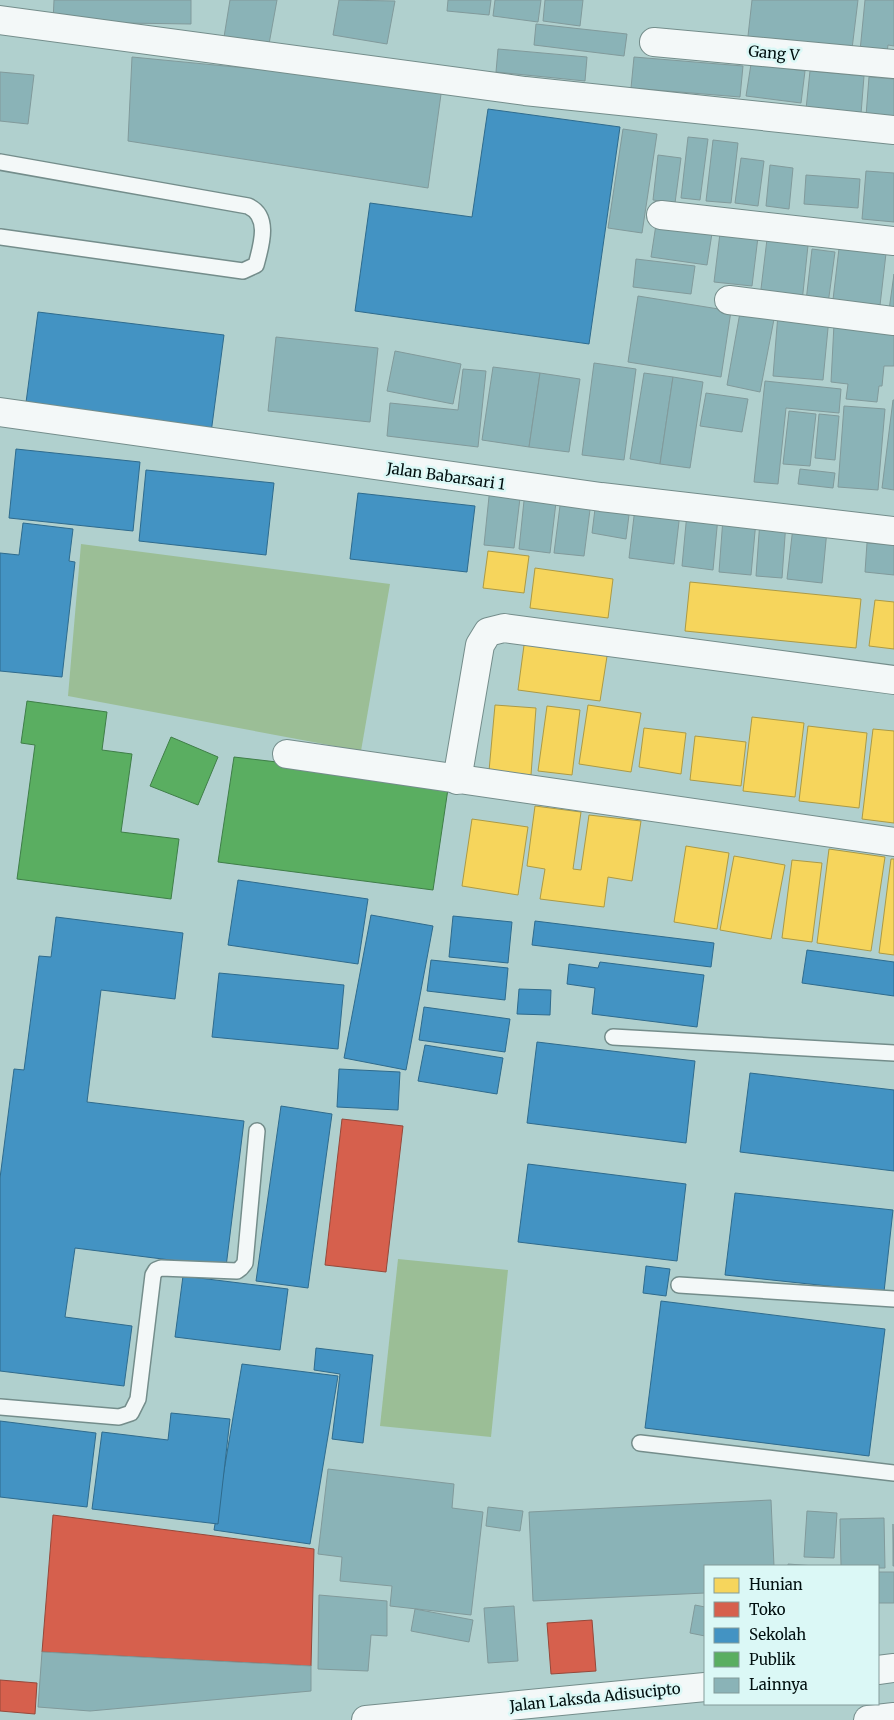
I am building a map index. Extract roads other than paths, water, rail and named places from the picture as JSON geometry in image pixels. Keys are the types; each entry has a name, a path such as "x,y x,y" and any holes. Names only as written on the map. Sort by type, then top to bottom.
{"main road":[{"path":"0,20 525,90 894,130"},
{"name":"Gang V","path":"654,42 894,64"},
{"path":"661,215 894,241"},
{"path":"729,300 894,321"},
{"name":"Jalan Babarsari 1","path":"0,412 601,498 894,531"},
{"path":"457,780 480,645 488,632 504,628 894,680"},
{"path":"287,754 894,842"},
{"path":"879,1670 894,1668"},
{"name":"Jalan Laksda Adisucipto","path":"366,1720 704,1687"},
{"path":"868,1720 894,1717"}],"lane":[{"path":"0,162 248,206 256,210 261,217 262,243 256,265 243,271 0,237"},
{"path":"613,1037 894,1053"},
{"path":"0,1407 119,1418 131,1413 138,1399 153,1275 156,1270 161,1268 236,1271 242,1268 245,1263 257,1132"},
{"path":"679,1286 894,1299"},
{"path":"640,1443 894,1473"}]}
